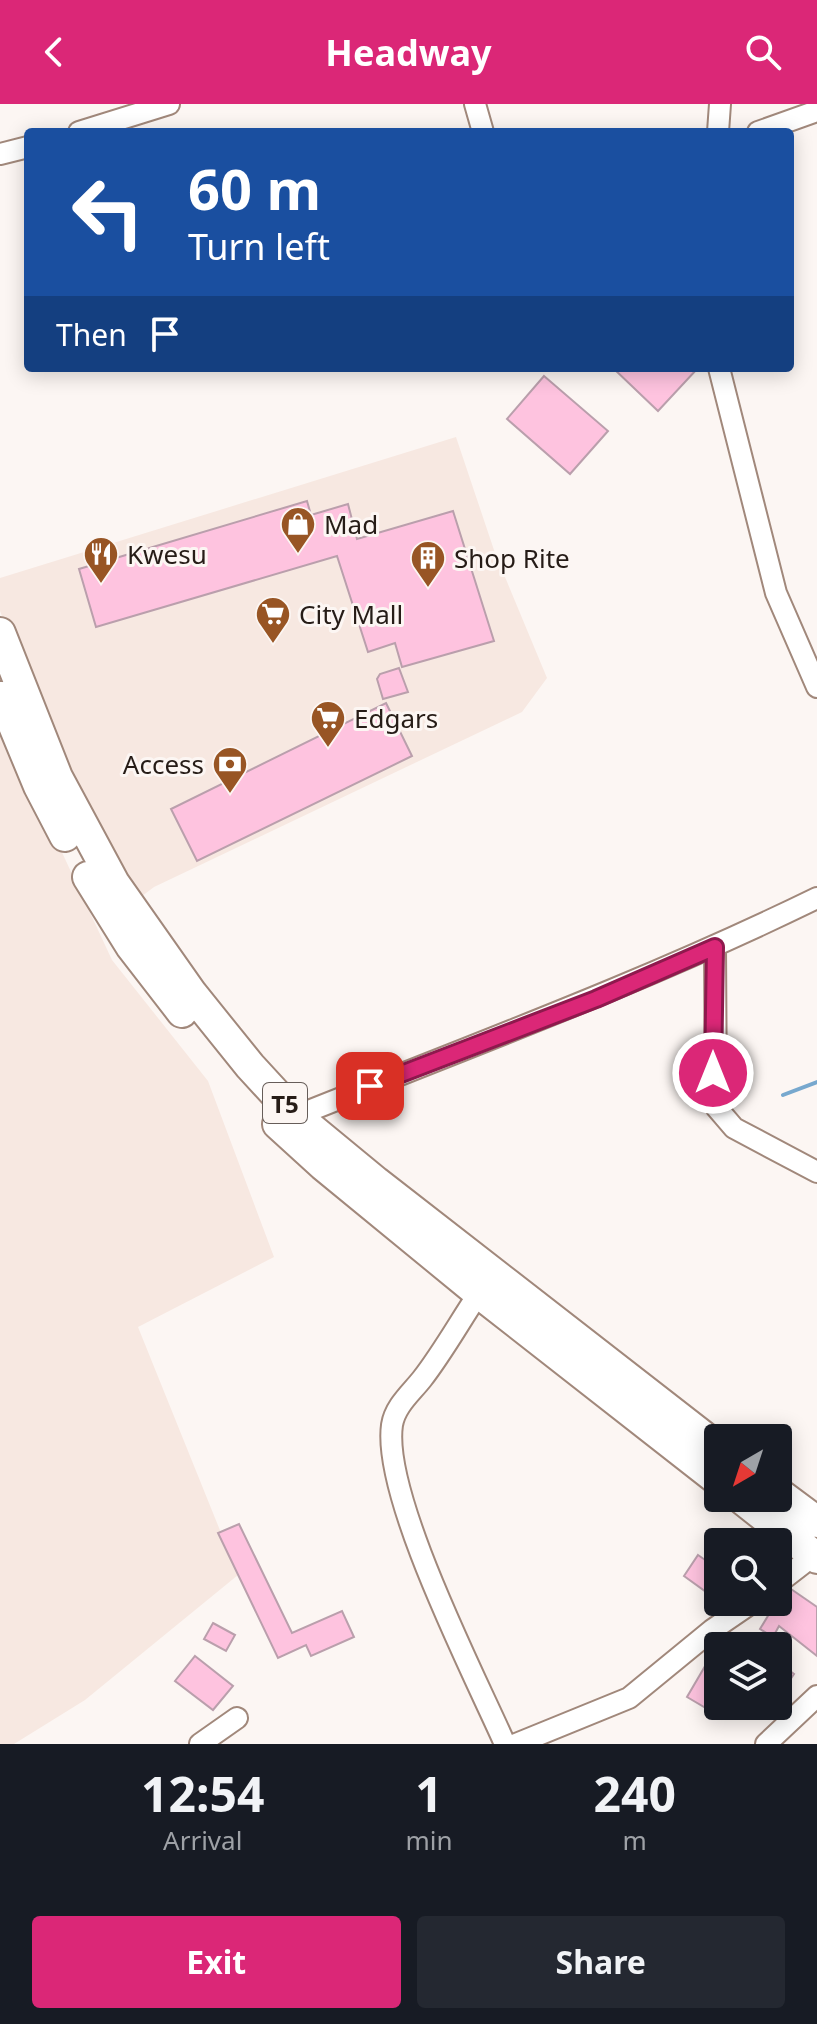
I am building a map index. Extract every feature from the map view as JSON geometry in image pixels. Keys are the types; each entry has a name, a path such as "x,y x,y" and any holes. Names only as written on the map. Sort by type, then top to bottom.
{"highway":[{"name":"T5","path":"0,633 57,777 114,883 218,1027 296,1116 704,1437"},
{"name":"T5","path":"0,693 39,786 94,889 131,946 204,1041 285,1132 479,1293 704,1469"},
{"path":"792,1503 817,1522"},
{"path":"759,1512 815,1557"}],"street":[{"path":"92,128 169,104"},
{"path":"475,104 482,128"},
{"path":"718,128 720,104"},
{"path":"769,128 817,111"},
{"path":"0,154 24,148"},
{"path":"720,372 744,457 771,578 791,633 817,687"},
{"path":"296,1116 596,999 817,898"},
{"path":"715,947 716,1107 734,1128 817,1172"},
{"path":"479,1293 422,1379 403,1401 392,1422 392,1458 438,1595 505,1744"},
{"path":"792,1573 815,1557"},
{"path":"516,1744 629,1698 732,1616"},
{"path":"766,1744 817,1696"},
{"path":"200,1744 237,1718"}],"shaded area":[{"name":"City Mall","path":"456,437 495,553 547,678 522,712 154,887 130,905 52,747 0,611 0,578"},
{"path":"0,719 112,960 208,1081 274,1257 138,1327 238,1575 85,1700 14,1744 0,1744"}],"building":[{"path":"617,372 694,372 658,411"},
{"path":"544,376 608,431 570,474 507,419"},
{"path":"307,501 311,515 348,504 357,539 453,511 494,641 402,667 395,643 368,652 337,556 96,627 79,569"},
{"path":"399,668 408,692 383,699 377,679 380,674"},
{"path":"386,703 412,756 197,861 171,809"},
{"path":"239,1524 292,1633 342,1611 354,1637 311,1656 306,1645 278,1658 218,1533"},
{"path":"698,1555 704,1559 704,1590 684,1576"},
{"path":"792,1590 817,1607 817,1656 792,1636 792,1632 779,1626 776,1632 760,1629 768,1616 792,1616"},
{"path":"213,1623 235,1635 226,1651 204,1639"},
{"path":"195,1656 233,1686 213,1710 175,1681"},
{"path":"704,1668 704,1707 687,1697"}],"waterway":[{"path":"783,1095 817,1082"}],"place":[{"name":"Mad","path":"298,555"},
{"name":"Kwesu","path":"101,585"},
{"name":"Shop Rite","path":"428,589"},
{"name":"City Mall","path":"273,645"},
{"name":"Edgars","path":"328,749"},
{"name":"Access","path":"230,795"}],"route":[{"path":"370,1086 596,999 715,947 713,1073"}]}
